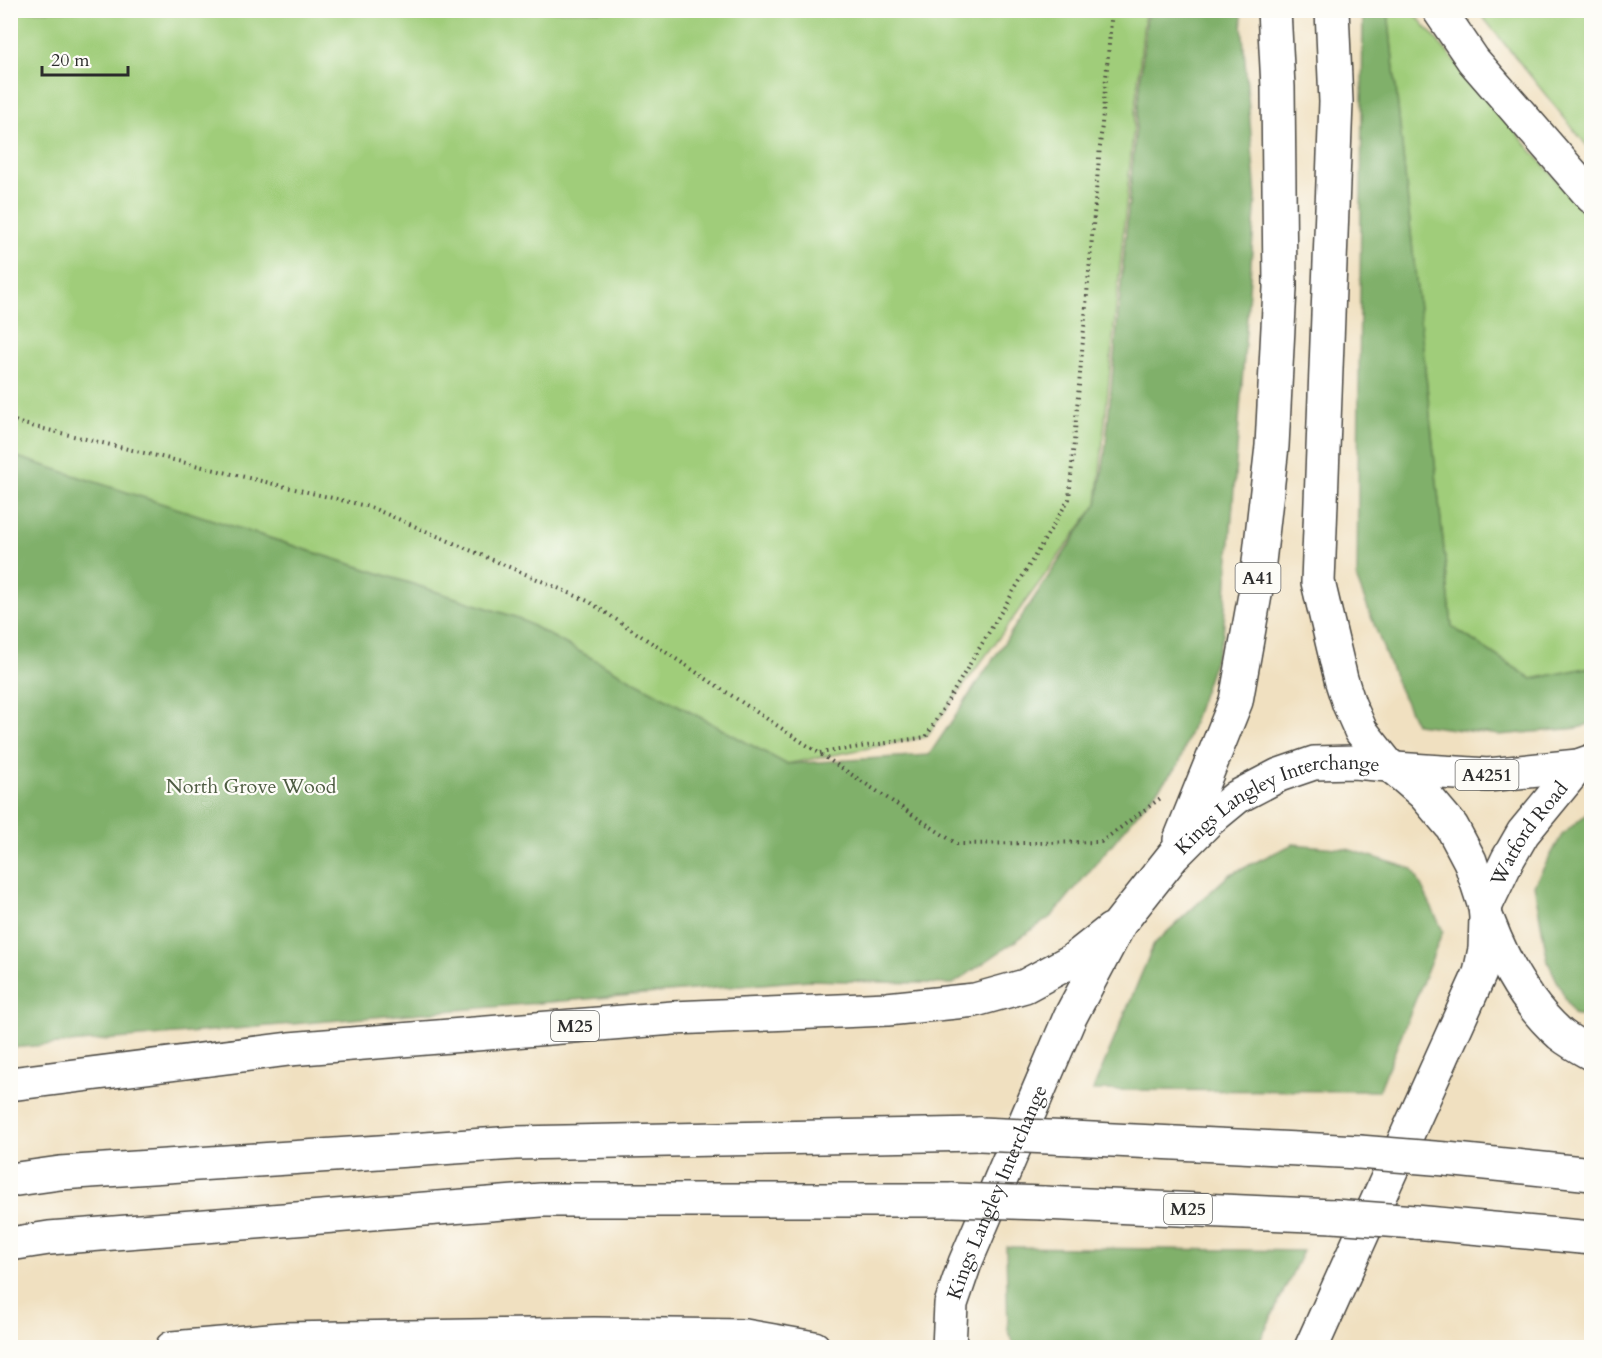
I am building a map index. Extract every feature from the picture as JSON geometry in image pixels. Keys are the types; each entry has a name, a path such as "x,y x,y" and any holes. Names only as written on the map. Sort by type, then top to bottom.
{"main road":[{"name":"A41","path":"1173,856 1236,701 1256,589 1272,446 1280,288 1278,87 1274,10"},
{"path":"1332,10 1336,102 1318,582 1349,704 1361,731 1392,767"},
{"path":"1439,10 1473,60 1592,197"},
{"name":"Kings Langley Interchange","path":"949,1347 951,1304 964,1263 1070,1017 1120,923 1173,856 1209,820 1238,797 1279,775 1314,764 1354,762 1392,767 1424,794 1452,827 1470,861 1485,912 1485,949 1480,972 1311,1347"},
{"name":"Watford Road","path":"1392,767 1488,775 1585,763"},
{"name":"Watford Road","path":"1485,912 1508,859 1523,833 1585,763"},
{"path":"1485,912 1501,954 1533,1006 1561,1035 1592,1054"},
{"name":"M25","path":"10,1084 289,1049 673,1018 887,1009 975,1000 1025,986 1073,960 1120,923"},
{"path":"10,1180 60,1173 515,1143 980,1134 1359,1152 1592,1174"},
{"name":"M25","path":"10,1244 541,1200 953,1200 1043,1203 1333,1215 1592,1238"},
{"path":"172,1347 282,1339 594,1334 745,1336 814,1347"}],"path":[{"path":"819,753 926,736 1069,499 1112,10"},
{"path":"10,418 19,423 370,507 588,600 957,844 1101,842 1168,793"}],"green space":[{"path":"11,11 1145,11 1097,504 926,737 786,764 518,618 11,455"},
{"name":"North Grove Wood","path":"1147,11 1241,11 1256,197 1223,635 1179,764 1052,916 953,984 809,980 11,1048 11,455 518,618 786,764 929,755 1097,504 1105,454"},
{"path":"1363,11 1388,11 1452,627 1532,679 1591,667 1591,723 1579,728 1499,735 1416,724 1397,684 1357,580"},
{"path":"1388,11 1412,11 1591,220 1591,667 1532,679 1452,627"},
{"path":"1478,11 1591,11 1591,151"},
{"path":"1591,810 1591,1018 1573,1014 1548,962 1534,885 1562,835"},
{"path":"1293,844 1347,849 1413,869 1443,931 1379,1091 1093,1090 1154,944 1229,875"},
{"path":"1006,1247 1303,1251 1257,1347 1015,1348 1008,1330"}]}
